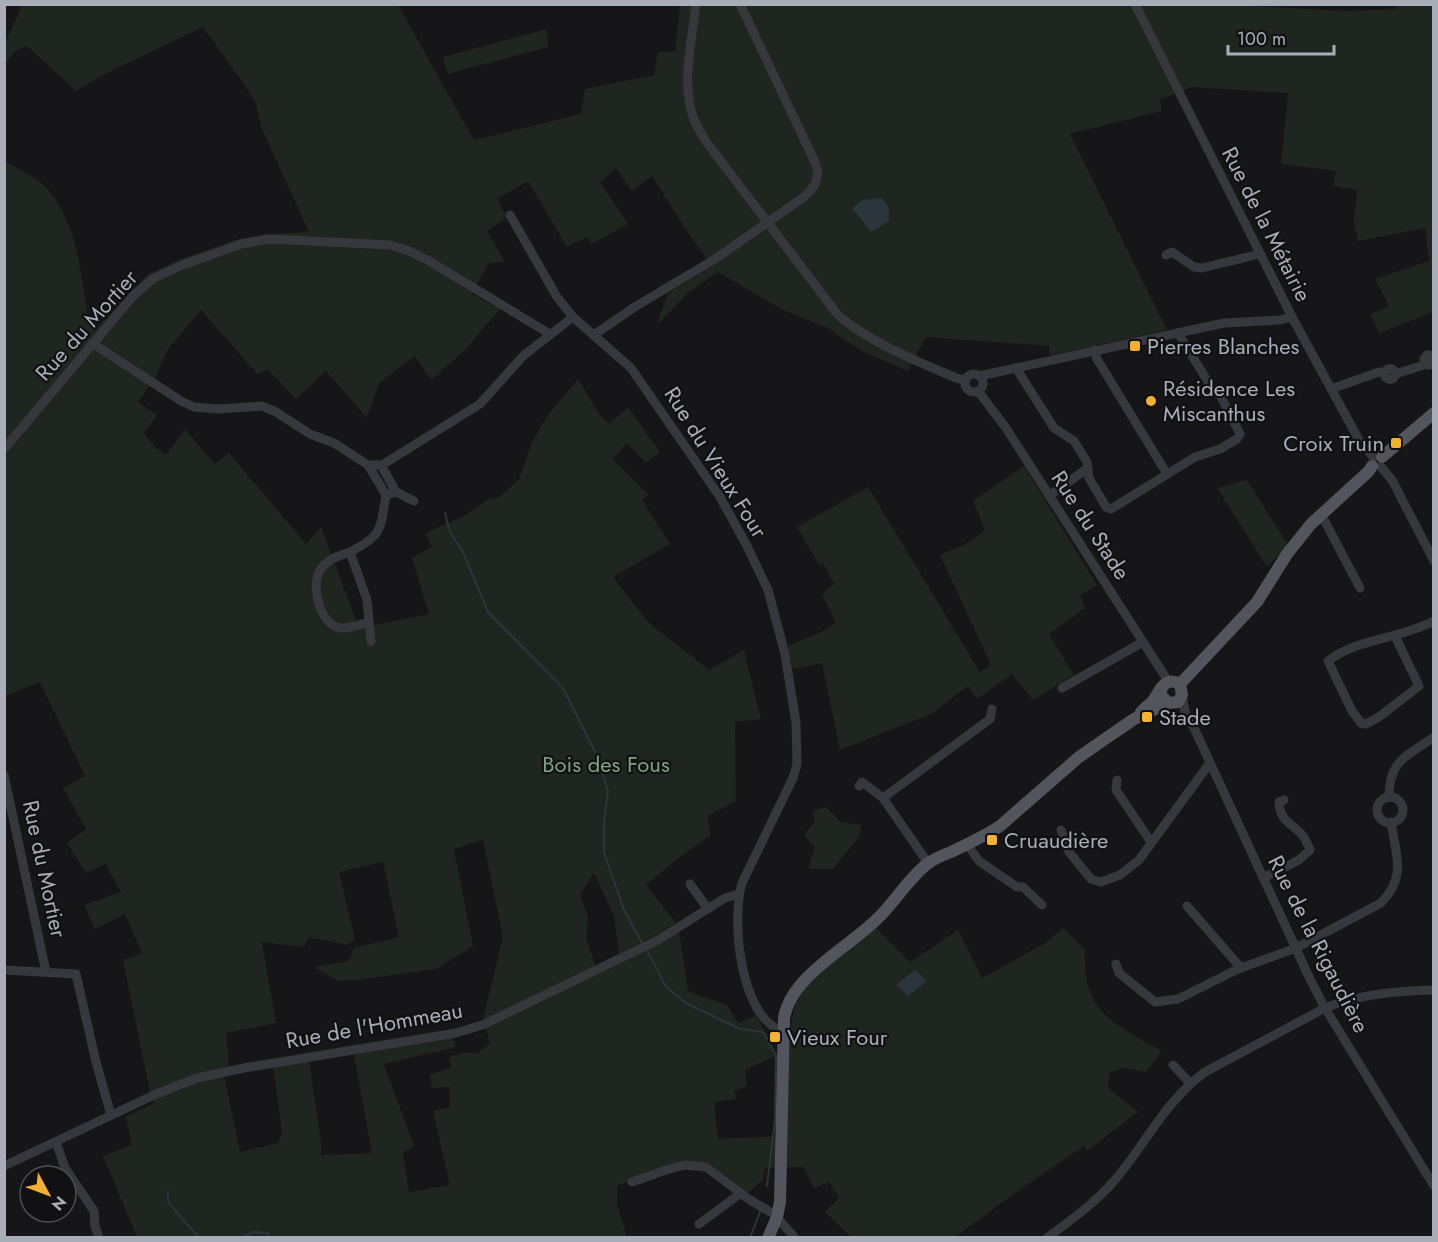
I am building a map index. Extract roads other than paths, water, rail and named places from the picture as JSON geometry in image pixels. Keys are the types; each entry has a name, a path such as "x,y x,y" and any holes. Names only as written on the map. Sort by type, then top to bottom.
{"main road":[{"path":"768,1238 777,1217 781,1182 783,1031 786,1008 796,990 809,976 878,919 903,888 928,863 1000,826 1079,757 1134,719 1157,708 1257,602 1287,554 1320,514 1434,413"}],"street":[{"path":"696,4 688,75 690,101 695,121 707,142 831,307 852,328 876,342 965,380"},
{"path":"594,335 768,223 812,189 818,171 740,4"},
{"name":"Rue de la Métairie","path":"1135,4 1260,254 1331,389 1359,440 1392,480 1434,561"},
{"name":"Rue du Vieux Four","path":"510,215 557,297 573,317 631,368 720,497 768,590 785,654 796,723 797,764 793,778 739,894 737,928 742,965 761,1015 771,1025 783,1031"},
{"name":"Rue du Mortier","path":"4,449 133,296 154,278 241,244 268,239 390,245 429,261 550,334"},
{"path":"1166,255 1172,252 1194,267 1202,268 1260,254"},
{"path":"965,380 971,375 979,376 1224,323 1280,320 1292,316"},
{"path":"368,465 381,465 480,404 523,356 573,317"},
{"path":"1016,368 1054,428 1074,441 1087,462 1089,478 1106,507 1111,508 1195,457 1220,449 1237,439 1240,434 1220,395 1213,390 1178,333"},
{"path":"92,343 187,404 217,409 262,406 276,412 310,434 334,443 368,465 386,495 380,528 375,536 350,552 331,560 318,573 316,583 320,606 334,626 343,628 369,622"},
{"path":"1095,350 1097,359 1167,474"},
{"path":"1331,389 1379,372 1385,373 1388,369 1395,374 1421,366 1429,363 1426,356 1429,354 1434,356"},
{"path":"965,380 968,390 978,391 983,384 979,376"},
{"name":"Rue du Stade","path":"978,391 1049,496 1143,642 1172,692"},
{"path":"381,465 396,492 414,501"},
{"path":"1049,496 1088,468"},
{"path":"386,495 396,492"},
{"path":"1320,514 1360,588"},
{"path":"350,552 367,600 371,641"},
{"path":"1395,636 1419,686 1379,717 1366,724 1361,723 1328,661 1336,655 1362,645 1395,636 1434,621"},
{"path":"1062,688 1143,642"},
{"name":"Rue de la Rigaudière","path":"1172,692 1195,730 1325,1008 1434,1186"},
{"path":"883,798 990,719 992,709"},
{"path":"1389,797 1390,774 1397,763 1434,737"},
{"path":"1061,830 1069,852 1091,879 1101,882 1120,875 1139,860 1209,764"},
{"name":"Rue du Mortier","path":"4,775 46,972"},
{"path":"1117,780 1116,790 1151,842"},
{"path":"859,786 862,782 883,798 928,863"},
{"path":"1389,797 1400,801 1403,808 1398,819 1391,822 1383,820 1378,813 1381,801 1389,797"},
{"path":"1263,878 1299,860 1310,850 1305,837 1286,821 1280,812 1278,802 1284,800"},
{"path":"1116,964 1119,973 1155,1002 1178,999 1241,968 1296,948 1381,903 1390,894 1399,872 1391,822"},
{"path":"967,844 980,861 1017,887 1023,887 1042,905"},
{"path":"690,884 708,909"},
{"name":"Rue de l'Hommeau","path":"4,1166 111,1115 197,1078 244,1068 456,1033 485,1024 658,940 725,898 739,894"},
{"path":"1187,906 1241,968"},
{"path":"4,970 75,973 111,1115"},
{"path":"1047,1238 1095,1200 1114,1180 1165,1111 1190,1083 1205,1072 1325,1008 1363,996 1387,992 1434,990"},
{"path":"1173,1065 1190,1083"},
{"path":"56,1142 65,1168 94,1211 93,1219 99,1238"},
{"path":"632,1182 686,1165 706,1167 777,1217 795,1238"},
{"path":"699,1224 741,1193"}],"waterway":[{"path":"445,513 450,532 462,550 488,612 563,688 597,756 608,791 604,821 604,852 624,910 642,943"},
{"path":"647,950 666,987 686,1003 740,1029 763,1032 776,1055 775,1120 767,1186"},
{"path":"168,1191 169,1203 200,1238"},
{"path":"750,1238 761,1209"},
{"path":"242,1238 253,1232 268,1233 269,1238"}],"place":[{"name":"Pierres Blanches","path":"1135,346"},
{"name":"Résidence Les Miscanthus","path":"1151,401"},
{"name":"Croix Truin","path":"1396,443"},
{"name":"Stade","path":"1147,717"},
{"name":"Cruaudière","path":"992,840"},
{"name":"Vieux Four","path":"775,1037"}],"park label":[{"name":"Bois des Fous","path":"606,764"}]}
